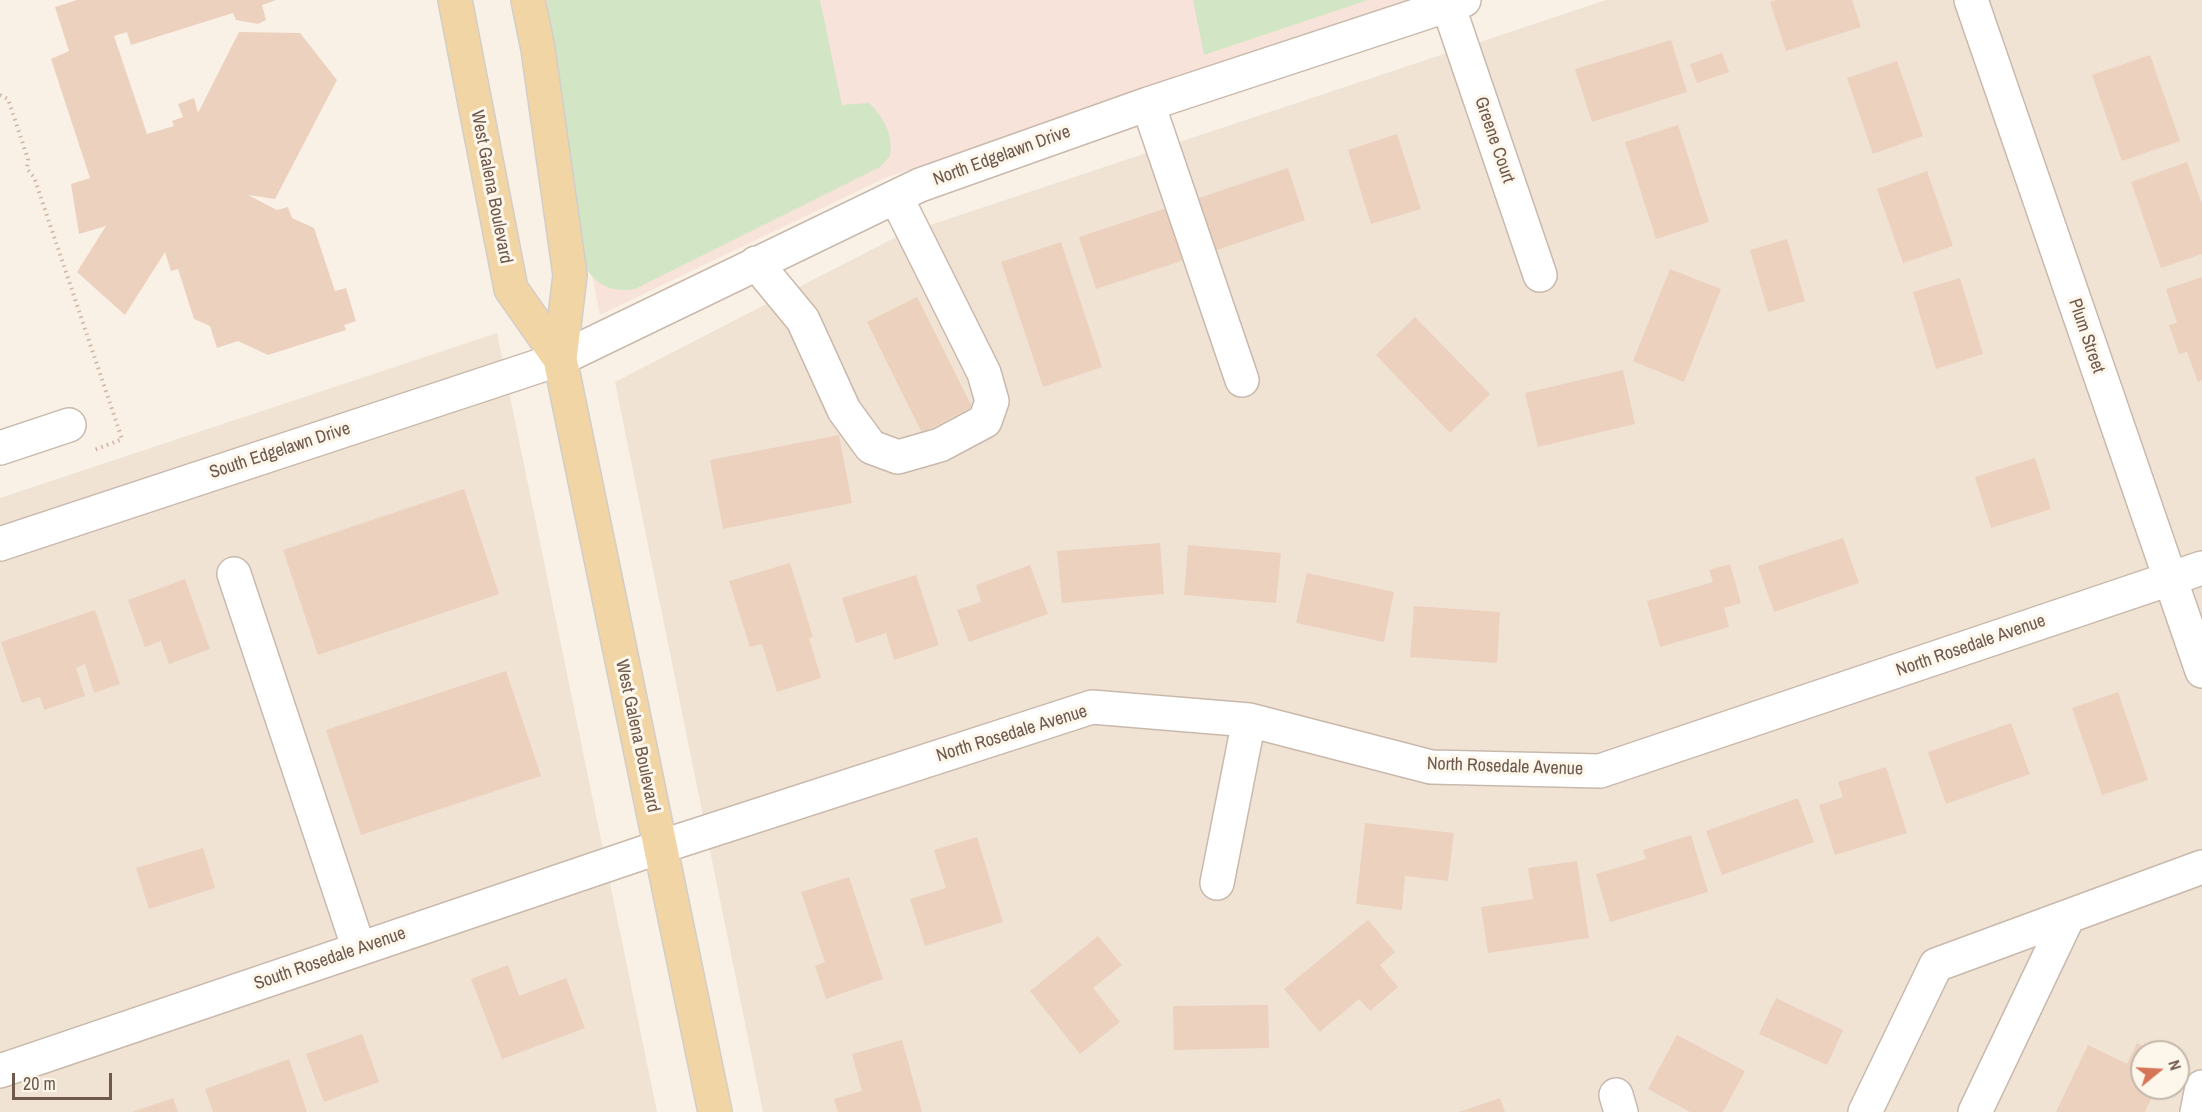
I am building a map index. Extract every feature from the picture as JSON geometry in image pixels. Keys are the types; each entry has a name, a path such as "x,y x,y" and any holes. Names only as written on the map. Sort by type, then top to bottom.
{"main road":[{"name":"West Galena Boulevard","path":"455,0 511,289 560,359"},
{"name":"West Galena Boulevard","path":"528,0 538,49 570,275 560,359 715,1112"}],"street":[{"name":"Plum Street","path":"1971,0 2202,671"},
{"name":"North Edgelawn Drive","path":"560,359 920,185 1148,104 1456,2"},
{"name":"Greene Court","path":"1456,2 1540,275"},
{"path":"1148,104 1242,380"},
{"path":"756,263 803,320 844,410 870,447 898,457 940,445 984,421 992,401 984,373 896,197"},
{"name":"South Edgelawn Drive","path":"0,544 560,359"},
{"path":"0,448 69,425"},
{"name":"North Rosedale Avenue","path":"660,847 1092,707 1249,720 1431,767 1600,771 2202,568"},
{"path":"234,574 359,949"},
{"path":"1217,884 1249,720"},
{"name":"South Rosedale Avenue","path":"0,1071 660,847"},
{"path":"1865,1112 1936,965 2202,867"},
{"path":"1975,1112 2068,917"},
{"path":"2198,1112 2202,1087"}],"path":[{"path":"0,95 8,99 28,159 27,169 34,177 122,439 90,451"}],"shaded area":[{"path":"536,0 1410,0 885,178 600,315"},
{"path":"1606,0 2202,0 2202,1112 763,1112 615,382 900,235"},
{"path":"497,333 657,1112 0,1112 0,498"}],"green space":[{"path":"547,0 820,0 842,105 869,103 874,108 889,134 890,156 880,167 635,289 618,290 604,285 592,276 583,262"},
{"path":"1193,0 1368,0 1204,55"}],"building":[{"path":"77,0 276,0 262,5 266,20 258,24 236,20 233,13 131,45 127,32 114,36 147,134 174,126 172,121 183,117 178,104 194,98 198,113 239,32 300,33 337,80 275,199 248,195 277,210 288,207 292,218 314,228 335,291 346,288 356,321 344,325 346,330 268,355 238,341 217,348 210,326 194,319 178,269 171,271 165,252 125,315 77,272 106,226 79,234 71,184 90,178 51,59 69,51 55,7"},
{"path":"1777,0 1852,0 1861,27 1786,51 1770,2"},
{"path":"1671,40 1687,92 1592,122 1575,69"},
{"path":"1722,53 1729,72 1697,83 1690,64"},
{"path":"2150,55 2180,141 2122,161 2092,75"},
{"path":"1897,61 1923,136 1873,154 1847,78"},
{"path":"1678,125 1709,222 1656,239 1625,142"},
{"path":"1397,134 1421,209 1371,224 1348,150"},
{"path":"2187,162 2202,204 2202,254 2161,268 2131,182"},
{"path":"1288,168 1305,220 1211,252 1193,200"},
{"path":"1927,171 1953,246 1903,263 1877,189"},
{"path":"1173,206 1190,258 1096,289 1079,237"},
{"path":"1787,239 1805,301 1768,312 1750,250"},
{"path":"1061,242 1102,367 1043,387 1001,262"},
{"path":"1670,269 1721,289 1684,382 1633,361"},
{"path":"2202,277 2202,380 2198,382 2187,352 2179,354 2169,325 2177,323 2166,289"},
{"path":"1960,278 1983,354 1936,369 1913,292"},
{"path":"917,297 972,407 922,433 867,322"},
{"path":"1415,317 1490,394 1450,433 1376,355"},
{"path":"1623,370 1635,424 1538,447 1525,393"},
{"path":"839,435 852,503 723,529 710,460"},
{"path":"2035,458 2051,509 1991,528 1975,477"},
{"path":"464,489 499,594 318,655 283,550"},
{"path":"1843,538 1859,583 1774,612 1758,566"},
{"path":"1160,543 1164,594 1062,603 1057,551"},
{"path":"1188,545 1281,553 1276,603 1184,595"},
{"path":"790,563 813,637 809,638 821,678 777,692 762,644 750,647 729,581"},
{"path":"1730,564 1741,603 1724,608 1729,627 1660,647 1647,601 1713,582 1709,570"},
{"path":"1030,565 1048,614 969,642 957,610 981,602 976,585"},
{"path":"1307,573 1394,592 1384,642 1296,623"},
{"path":"916,575 939,645 894,660 886,633 856,643 842,598"},
{"path":"185,579 210,649 169,664 161,641 145,647 128,600"},
{"path":"1414,606 1500,612 1497,663 1410,657"},
{"path":"95,610 120,684 94,693 85,664 76,668 85,696 44,710 40,697 22,703 1,642"},
{"path":"506,671 541,776 361,835 326,730"},
{"path":"2118,692 2148,780 2102,795 2072,708"},
{"path":"2011,723 2030,774 1946,804 1928,752"},
{"path":"1886,767 1907,833 1835,855 1819,805 1843,797 1838,782"},
{"path":"1798,798 1814,842 1722,875 1706,831"},
{"path":"1365,823 1454,833 1448,881 1405,876 1402,910 1356,904"},
{"path":"1691,835 1708,892 1610,922 1596,874 1646,859 1643,850"},
{"path":"977,837 1003,922 925,946 910,899 946,888 934,850"},
{"path":"203,848 215,888 149,909 136,868"},
{"path":"1577,861 1589,938 1488,953 1481,907 1533,899 1528,868"},
{"path":"849,877 883,979 826,999 815,966 825,962 801,892"},
{"path":"1368,920 1395,952 1380,965 1398,987 1370,1011 1359,999 1320,1032 1284,989"},
{"path":"1098,936 1122,965 1093,988 1120,1022 1080,1054 1030,991"},
{"path":"508,965 519,996 566,978 585,1028 502,1059 471,979"},
{"path":"1776,998 1843,1030 1827,1065 1759,1034"},
{"path":"1268,1005 1269,1048 1174,1050 1173,1006"},
{"path":"362,1034 379,1082 324,1102 306,1054"},
{"path":"1677,1035 1745,1071 1723,1112 1690,1112 1648,1089"},
{"path":"902,1040 922,1112 838,1112 834,1099 862,1091 852,1054"},
{"path":"2088,1045 2127,1064 2130,1058 2130,1100 2150,1100 2145,1112 2056,1112"},
{"path":"289,1059 307,1112 213,1112 205,1089"},
{"path":"173,1098 178,1112 132,1112"},
{"path":"1500,1098 1505,1112 1459,1112"}]}
